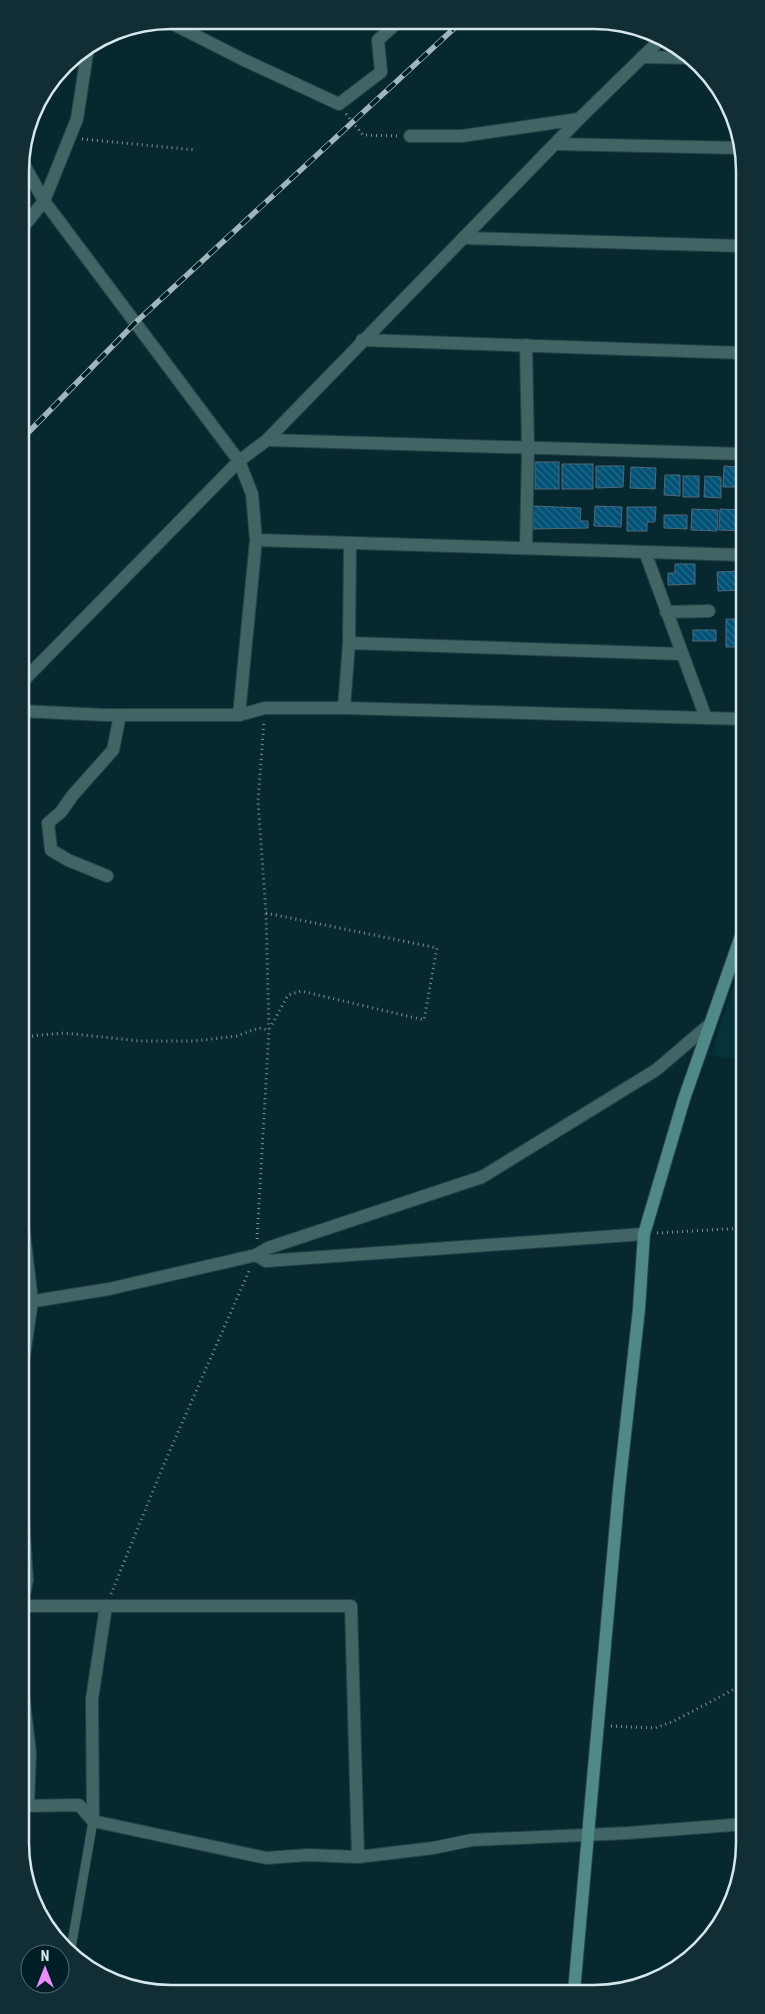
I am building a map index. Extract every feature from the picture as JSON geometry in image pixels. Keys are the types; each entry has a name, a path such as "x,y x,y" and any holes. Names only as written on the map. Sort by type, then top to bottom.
{"street":[{"path":"183,29 339,104 381,72 378,40 391,29"},
{"path":"29,675 239,461 267,440 362,340 579,119 657,43"},
{"path":"29,220 44,201 77,119 86,57"},
{"path":"642,57 681,58"},
{"path":"410,136 462,136 579,119"},
{"path":"555,144 734,148"},
{"path":"29,174 44,201 239,461 252,494 256,540 238,715"},
{"path":"463,238 736,246"},
{"path":"362,340 736,353"},
{"path":"526,345 528,449 526,548"},
{"path":"267,440 736,454"},
{"path":"256,540 736,555"},
{"path":"344,708 349,643 350,544"},
{"path":"645,552 706,718"},
{"path":"666,612 709,611"},
{"path":"349,643 681,654"},
{"path":"29,711 120,715 238,715 265,708 344,708 736,719"},
{"path":"107,876 68,860 51,850 48,823 61,812 72,796 112,750 120,715"},
{"path":"575,1985 590,1834 619,1489 639,1310 644,1234 684,1099 736,950"},
{"path":"29,1302 110,1289 256,1255 268,1248 482,1176 656,1070 710,1024"},
{"path":"256,1255 266,1261 644,1234"},
{"path":"29,1606 352,1606 358,1857"},
{"path":"93,1821 92,1698 106,1606"},
{"path":"29,1744 29,1763"},
{"path":"29,1805 79,1806 93,1821 266,1858 308,1856 358,1857 433,1848 472,1840 736,1825"}],"lane":[{"path":"72,1945 93,1821"}],"path":[{"path":"339,104 363,135 410,136"},
{"path":"69,138 196,150"},
{"path":"106,1606 164,1464 256,1255 269,1030 266,913 258,801 265,708"},
{"path":"266,913 437,948 424,1020 301,991 288,995 269,1030"},
{"path":"29,1036 64,1033 140,1041 194,1041 237,1036 259,1028 269,1030"},
{"path":"644,1234 736,1228"},
{"path":"599,1729 615,1725 655,1728 674,1721 736,1688"}],"shaded area":[{"path":"736,978 736,1059 711,1055"}],"building":[{"path":"535,462 559,462 559,489 535,489"},
{"path":"562,464 593,464 593,489 562,489"},
{"path":"596,466 624,466 623,487 596,488"},
{"path":"724,466 736,467 736,487 723,487"},
{"path":"631,467 656,468 655,489 630,488"},
{"path":"665,475 680,475 680,496 664,495"},
{"path":"683,476 699,476 699,497 683,497"},
{"path":"705,476 721,477 721,498 704,497"},
{"path":"533,506 581,508 580,521 588,521 588,528 533,529"},
{"path":"595,506 622,507 621,527 594,526"},
{"path":"627,507 656,507 655,522 647,522 647,531 627,531"},
{"path":"692,509 718,510 717,531 691,530"},
{"path":"720,509 736,510 736,531 719,530"},
{"path":"664,515 687,515 687,529 664,528"},
{"path":"675,564 695,564 695,584 668,585 668,573 675,573"},
{"path":"736,571 736,590 718,591 717,572"},
{"path":"726,619 736,619 736,647 726,647"},
{"path":"693,630 716,630 716,641 693,641"}],"railway":[{"path":"29,432 135,323 453,29"}]}
